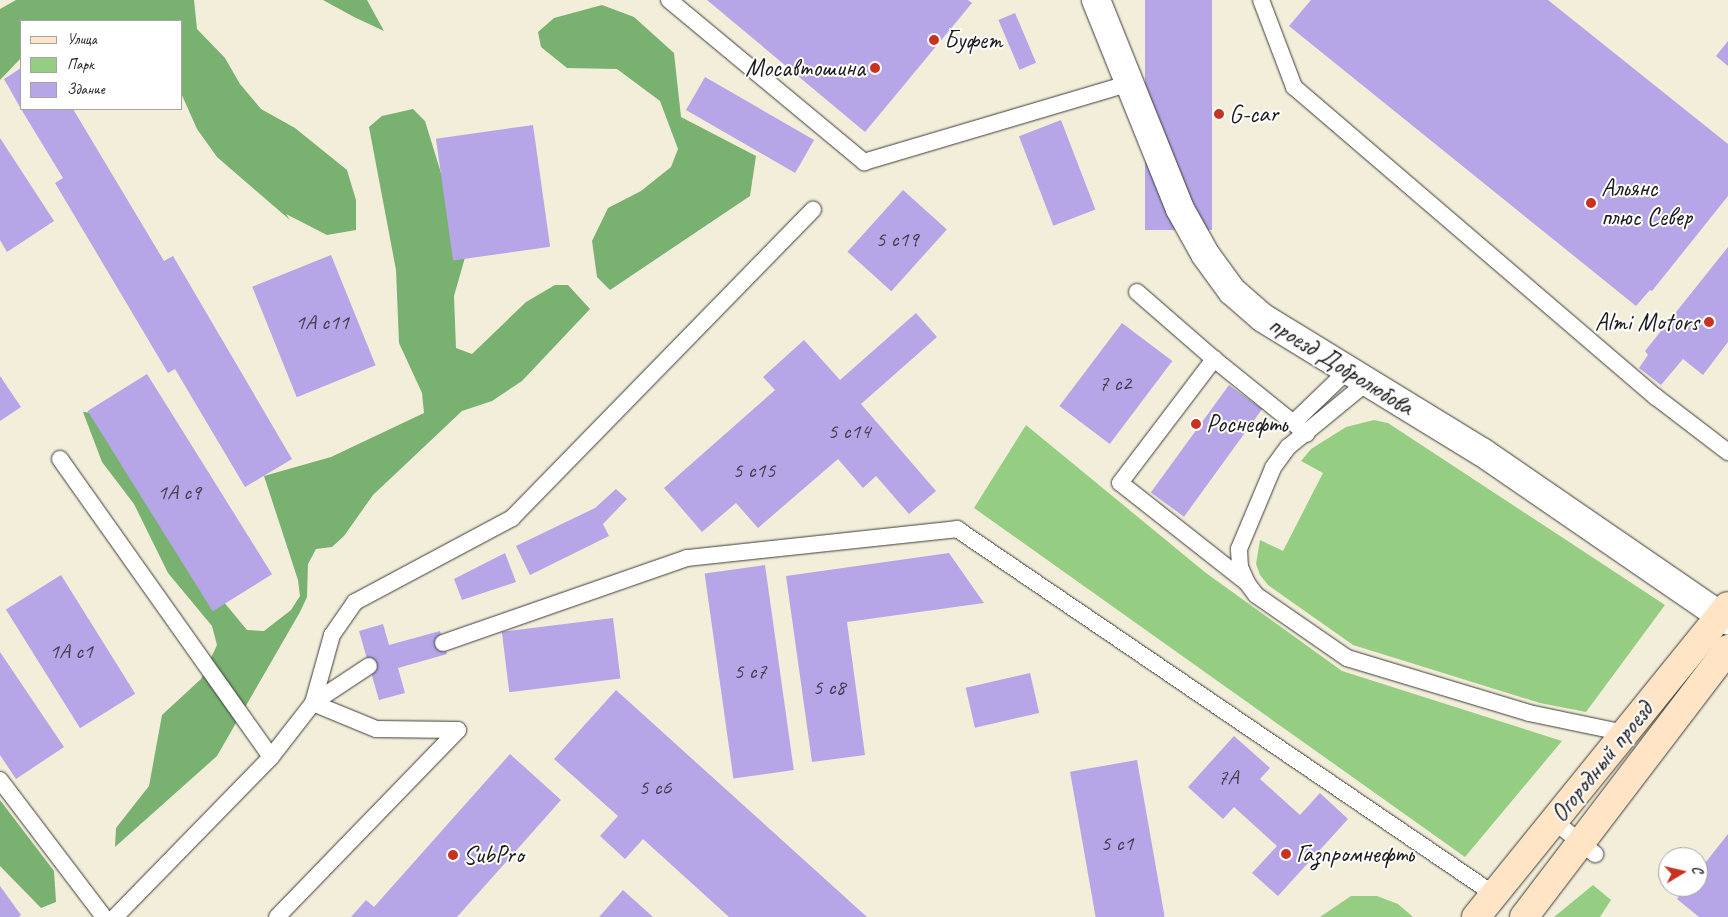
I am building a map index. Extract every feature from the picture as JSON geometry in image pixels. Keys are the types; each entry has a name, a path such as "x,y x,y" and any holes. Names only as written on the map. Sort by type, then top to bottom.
{"main road":[{"name":"Огородный проезд","path":"1476,917 1625,733 1726,614"},
{"name":"Огородный проезд","path":"1524,917 1589,849 1728,649"}],"street":[{"name":"проезд Добролюбова","path":"1096,0 1127,84 1180,209 1205,254 1232,291 1263,318 1482,452 1726,614"}],"lane":[{"path":"669,0 864,162 1127,84"},
{"path":"1260,0 1294,87 1656,397 1728,452"},
{"path":"313,703 332,635 355,602 512,518 813,210"},
{"path":"1137,292 1214,359 1307,434"},
{"path":"1214,359 1120,483 1247,583"},
{"path":"1293,423 1357,377"},
{"path":"1357,377 1307,434 1288,447 1272,468 1239,549 1240,568 1247,583 1256,595 1347,658 1529,713 1625,733"},
{"path":"60,459 271,757"},
{"path":"443,643 686,558 957,529 1495,895"},
{"path":"115,917 271,757 313,703 369,666"},
{"path":"277,917 458,730 376,729 313,703"},
{"path":"0,780 104,917"},
{"path":"1554,821 1589,849"}],"green space":[{"path":"16,0 194,0 197,29 225,58 240,84 261,109 295,128 347,170 356,200 356,230 327,235 286,214 290,220 217,157 197,129 182,95 182,20 20,20 20,59 0,80 0,9"},
{"path":"323,0 367,0 384,31 354,17"},
{"path":"602,5 634,17 674,53 681,117 756,156 750,196 610,290 597,277 592,241 608,208 641,191 671,167 678,149 660,101 617,69 567,68 541,47 538,32 554,18"},
{"path":"413,109 425,121 441,173 457,201 468,247 454,296 456,348 472,354 526,302 555,285 568,285 590,309 522,381 492,401 462,411 373,495 344,536 332,547 316,549 308,564 307,597 300,612 217,756 115,847 116,828 149,786 162,715 201,679 217,645 212,626 168,573 134,504 102,462 83,412 99,413 213,589 247,630 264,631 291,610 300,596 298,580 264,476 331,457 424,413 422,393 399,343 396,270 369,127 382,116"},
{"path":"1374,420 1388,423 1665,605 1586,712 1540,703 1353,645 1268,585 1260,575 1256,564 1260,540 1283,551 1323,473 1301,461 1311,449 1346,427"},
{"path":"1026,425 1206,573 1342,671 1562,741 1465,857 974,508"},
{"path":"0,800 54,871 56,902 41,908 0,866"},
{"path":"1593,885 1611,900 1600,917 1554,917"},
{"path":"1351,896 1377,896 1398,904 1413,917 1320,917"}],"building":[{"path":"707,0 968,0 972,3 865,132"},
{"path":"1145,0 1212,0 1212,230 1145,230"},
{"path":"1311,0 1548,0 1728,144 1728,196 1652,291 1650,290 1636,306 1289,26"},
{"path":"1015,13 1036,63 1020,70 998,20"},
{"path":"1728,41 1728,66 1716,56"},
{"path":"20,69 20,107 4,79"},
{"path":"705,77 814,140 795,173 686,110"},
{"path":"22,110 74,110 164,261 173,256 292,459 245,487 175,369 168,373 55,183 63,178"},
{"path":"1061,120 1095,210 1053,226 1019,136"},
{"path":"533,125 550,247 453,260 436,139"},
{"path":"0,138 54,221 7,252 0,240"},
{"path":"903,190 947,229 891,291 847,252"},
{"path":"1728,247 1728,342 1703,375 1683,359 1661,385 1639,368 1648,355 1645,351"},
{"path":"331,255 376,365 297,397 252,287"},
{"path":"916,313 937,337 861,404 936,491 909,514 876,476 863,488 838,459 758,528 736,503 702,532 664,488 775,390 763,377 804,340 840,380"},
{"path":"1122,323 1172,361 1110,444 1059,406"},
{"path":"147,374 272,574 213,611 88,411"},
{"path":"0,376 21,407 0,421"},
{"path":"1229,385 1262,409 1184,517 1151,493"},
{"path":"616,489 627,499 603,524 609,536 530,575 516,546 595,508"},
{"path":"505,553 516,582 462,600 454,579"},
{"path":"949,553 984,603 847,622 865,755 812,762 786,576"},
{"path":"765,565 794,770 733,778 705,573"},
{"path":"61,575 135,694 80,728 6,609"},
{"path":"613,618 620,679 509,692 502,632"},
{"path":"383,624 389,645 440,631 447,654 398,668 405,693 379,700 359,631"},
{"path":"0,652 64,747 16,779 0,755"},
{"path":"1030,673 1039,713 975,728 966,688"},
{"path":"616,690 867,917 729,917 643,839 625,859 600,836 618,816 554,759"},
{"path":"1234,736 1270,768 1260,779 1300,815 1320,793 1348,819 1278,896 1252,873 1277,846 1234,807 1223,819 1188,787"},
{"path":"510,754 561,800 457,917 351,917 366,900 374,907"},
{"path":"1137,760 1165,917 1096,917 1070,772"},
{"path":"1728,834 1728,917 1699,917 1677,899 1678,897 1708,897 1708,859"},
{"path":"0,886 21,915 19,917 0,917"},
{"path":"623,890 653,917 599,917"}],"place":[{"name":"Буфет","path":"934,40"},
{"name":"Мосавтошина","path":"875,68"},
{"name":"G-car","path":"1219,114"},
{"name":"Альянс плюс Север","path":"1591,203"},
{"name":"Almi Motors","path":"1709,322"},
{"name":"Роснефть","path":"1196,424"},
{"name":"Газпромнефть","path":"1286,854"},
{"name":"SubPro","path":"453,855"}]}
